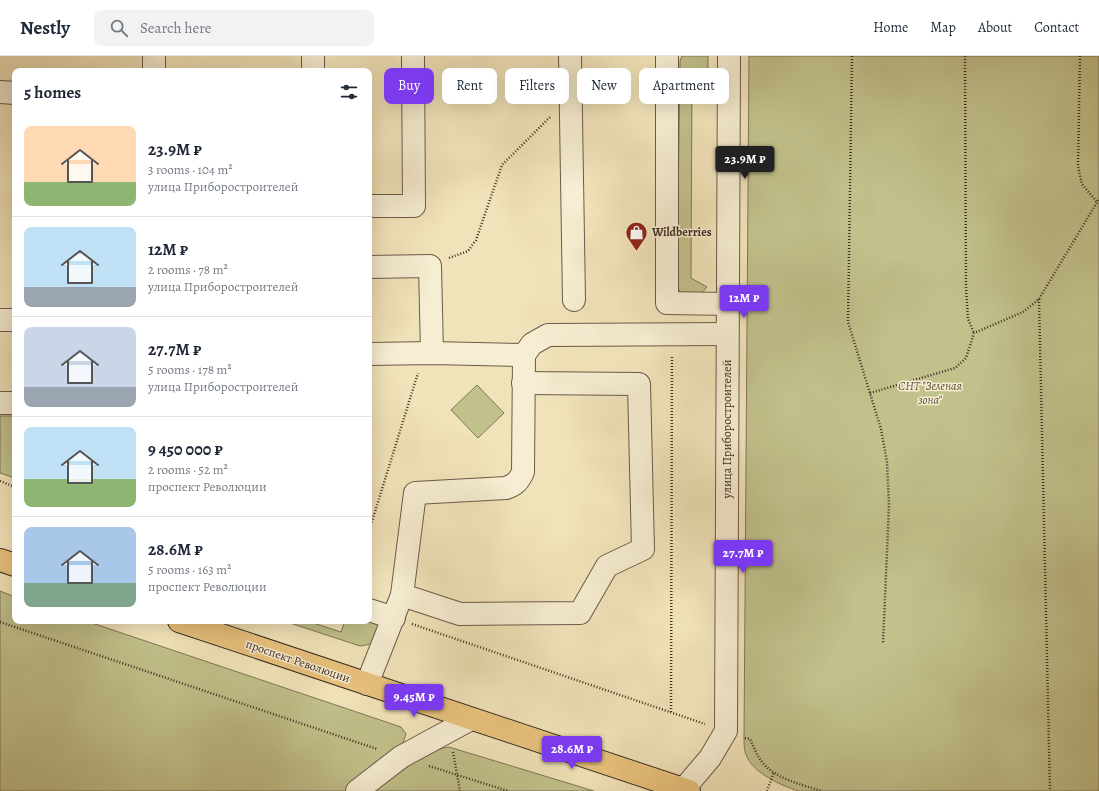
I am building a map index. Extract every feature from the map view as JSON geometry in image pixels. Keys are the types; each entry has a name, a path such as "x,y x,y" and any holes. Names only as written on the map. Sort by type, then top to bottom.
{"main road":[{"path":"0,560 12,564"},
{"name":"проспект Революции","path":"189,624 685,790"}],"street":[{"path":"154,56 154,68"},
{"path":"313,56 313,68"},
{"path":"372,206 414,206 413,56"},
{"path":"570,56 574,300"},
{"path":"668,56 667,303 728,304"},
{"name":"улица Приборостроителей","path":"726,731 728,56"},
{"path":"0,92 12,93"},
{"path":"372,267 430,266 426,361"},
{"path":"0,320 12,320"},
{"path":"367,684 402,595 415,493 506,488 514,485 519,480 523,472 524,355 532,344 548,335 727,334"},
{"path":"372,354 426,361 524,355"},
{"path":"402,595 460,614 580,613 607,566 643,549 639,384 523,383"},
{"path":"0,403 12,403"},
{"path":"372,611 394,618"},
{"path":"358,791 401,757 471,719"},
{"path":"685,790 710,758 726,731"}],"path":[{"path":"852,56 848,322 881,429 887,462 889,505 882,644"},
{"path":"870,393 955,368 966,358 974,333 968,319 966,287 965,56"},
{"path":"974,333 1023,312 1039,299 1098,201 1082,184 1078,166 1080,56"},
{"path":"430,266 468,250 476,240 502,165 570,96"},
{"path":"1039,299 1050,791"},
{"path":"671,712 672,334"},
{"path":"372,522 426,361"},
{"path":"0,481 12,485"},
{"path":"394,618 750,739 761,760 774,772 789,780 821,791"},
{"path":"0,622 401,757 508,791"},
{"path":"453,750 460,791"},
{"path":"767,791 774,772"}],"green space":[{"path":"682,56 708,56 708,68 680,68"},
{"name":"СНТ \"Зеленая зона\"","path":"749,56 1099,56 1099,791 798,791 784,786 762,774 747,757 744,738"},
{"path":"679,104 692,104 691,278 707,287 701,294 681,293 677,287"},
{"path":"477,385 504,413 478,438 451,410"},
{"path":"0,416 12,416 12,477 0,473"},
{"path":"0,591 12,596 12,624 95,624 401,727 406,734 402,746 348,791 0,791"},
{"path":"372,621 376,621 379,630 371,644 360,646 293,624 316,624 341,632 344,624 372,624"},
{"path":"449,747 594,791 375,791 430,753"}],"place":[{"name":"Wildberries","path":"637,252"}]}
